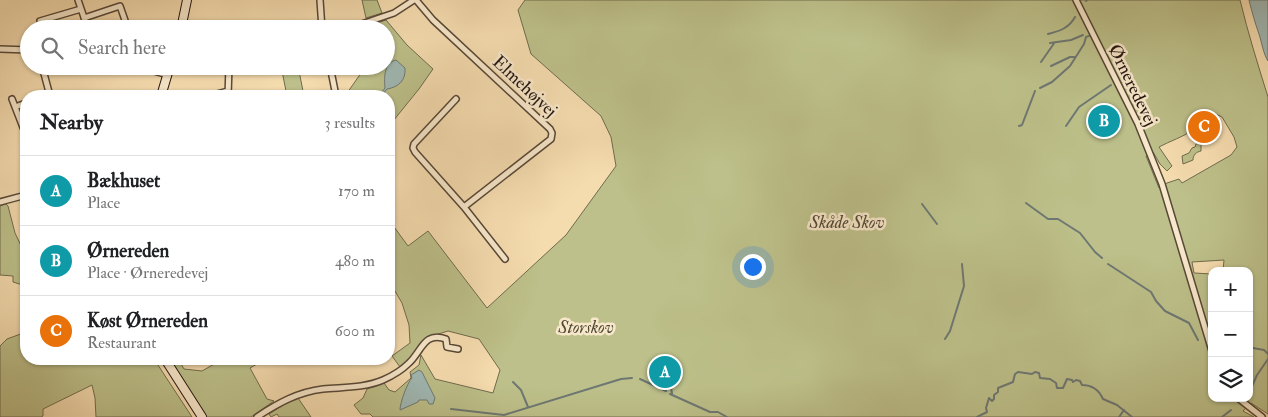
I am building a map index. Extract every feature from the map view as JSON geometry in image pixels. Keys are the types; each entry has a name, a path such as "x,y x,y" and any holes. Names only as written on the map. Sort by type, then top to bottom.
{"street":[{"path":"78,0 84,18 120,3 125,20"},
{"path":"183,20 187,0"},
{"path":"320,0 321,20"},
{"path":"372,20 394,12 415,0"},
{"name":"Elmehøjvej","path":"415,0 433,20 550,128 552,133 551,139 464,207"},
{"name":"Ørneredevej","path":"1076,0 1138,124 1162,184 1208,338"},
{"path":"43,20 81,9"},
{"path":"0,49 20,50"},
{"path":"44,75 48,90"},
{"path":"163,90 168,75"},
{"path":"228,90 229,75"},
{"path":"332,75 335,90"},
{"path":"12,99 20,120"},
{"path":"456,99 414,144 414,152 464,207 505,259"},
{"path":"15,107 20,105"},
{"path":"0,202 20,197"},
{"path":"257,417 281,401 304,393 364,386 385,379 409,363 423,344 434,337 446,339 448,347 458,350"},
{"path":"169,365 202,417"},
{"path":"1243,402 1262,417"}],"green space":[{"path":"362,0 377,0 382,13 366,18"},
{"name":"Skåde Skov","path":"525,0 1240,0 1268,97 1268,414 1251,403 1243,411 1254,417 373,417 370,414 361,414 354,405 363,398 367,389 384,383 389,390 395,392 411,378 410,372 419,365 421,355 435,379 493,393 500,370 479,339 448,331 426,338 410,359 400,367 395,360 395,354 410,343 409,325 402,303 395,291 395,228 408,246 428,231 487,308 566,235 616,166 611,137 601,116 531,54 518,10","holes":["1207,110 1222,117 1234,137 1237,147 1231,155 1182,183 1179,179 1159,188 1146,156 1153,152 1167,171 1172,166 1159,147 1185,135 1201,122 1208,120 1205,113"]},
{"path":"395,31 407,45 433,69 395,119 395,90 349,90 360,75 395,75"},
{"path":"283,75 300,75 303,90 286,90"},
{"path":"1201,143 1201,151 1195,154 1193,160 1183,164 1182,156 1189,153 1196,144"},
{"path":"6,204 8,206 15,233 20,243 20,284 13,282 13,276 0,275 0,206"},
{"path":"20,334 20,365 158,365 192,417 96,417 92,385 43,409 43,416 41,417 0,417 0,346 7,339"},
{"path":"173,365 182,365 184,369 202,371 212,365 255,365 250,368 267,399 274,401 251,417 204,417 176,373"},
{"path":"298,398 311,417 279,417 277,414 271,417 269,414 285,404"}],"water":[{"path":"1249,0 1268,0 1268,61 1264,51"},
{"path":"395,60 405,68 403,79 395,87 384,90 385,75 395,75"},
{"path":"419,370 422,372 435,398 433,404 429,404 427,400 419,400 400,410 404,393 412,378 411,375"}],"waterway":[{"path":"1048,34 1064,28 1075,17"},
{"path":"1050,43 1071,40 1083,35"},
{"path":"1040,88 1052,82 1070,66 1084,44 1086,37 1089,36"},
{"path":"1041,62 1055,42"},
{"path":"1051,66 1074,57"},
{"path":"1066,126 1079,107 1111,85"},
{"path":"1019,126 1022,125 1035,91"},
{"path":"1026,203 1048,219 1058,219 1080,233 1102,258"},
{"path":"922,204 937,224"},
{"path":"945,339 950,331 964,286 962,264"},
{"path":"1108,264 1151,292 1165,311 1189,323 1198,340"},
{"path":"1253,348 1264,350 1268,354"},
{"path":"1253,384 1268,359"},
{"path":"977,417 987,412 986,408 989,398 992,401 994,395 998,392 998,388 1013,382 1015,374 1018,372 1039,373 1040,378 1050,379 1056,383 1057,388 1063,388 1067,379 1073,382 1076,380 1080,381 1082,385 1095,389 1103,399 1117,405 1132,417"},
{"path":"451,409 504,415 621,379 632,378"},
{"path":"640,379 666,391"},
{"path":"670,379 672,394"},
{"path":"513,382 521,390 528,407"},
{"path":"670,394 710,412 718,412 727,417"},
{"path":"1119,417 1124,410"},
{"path":"1222,417 1231,410"}],"place":[{"name":"Ørnereden","path":"1104,121"},
{"name":"Køst Ørnereden","path":"1204,127"},
{"name":"Bækhuset","path":"665,372"}],"park label":[{"name":"Storskov","path":"586,327"}]}
